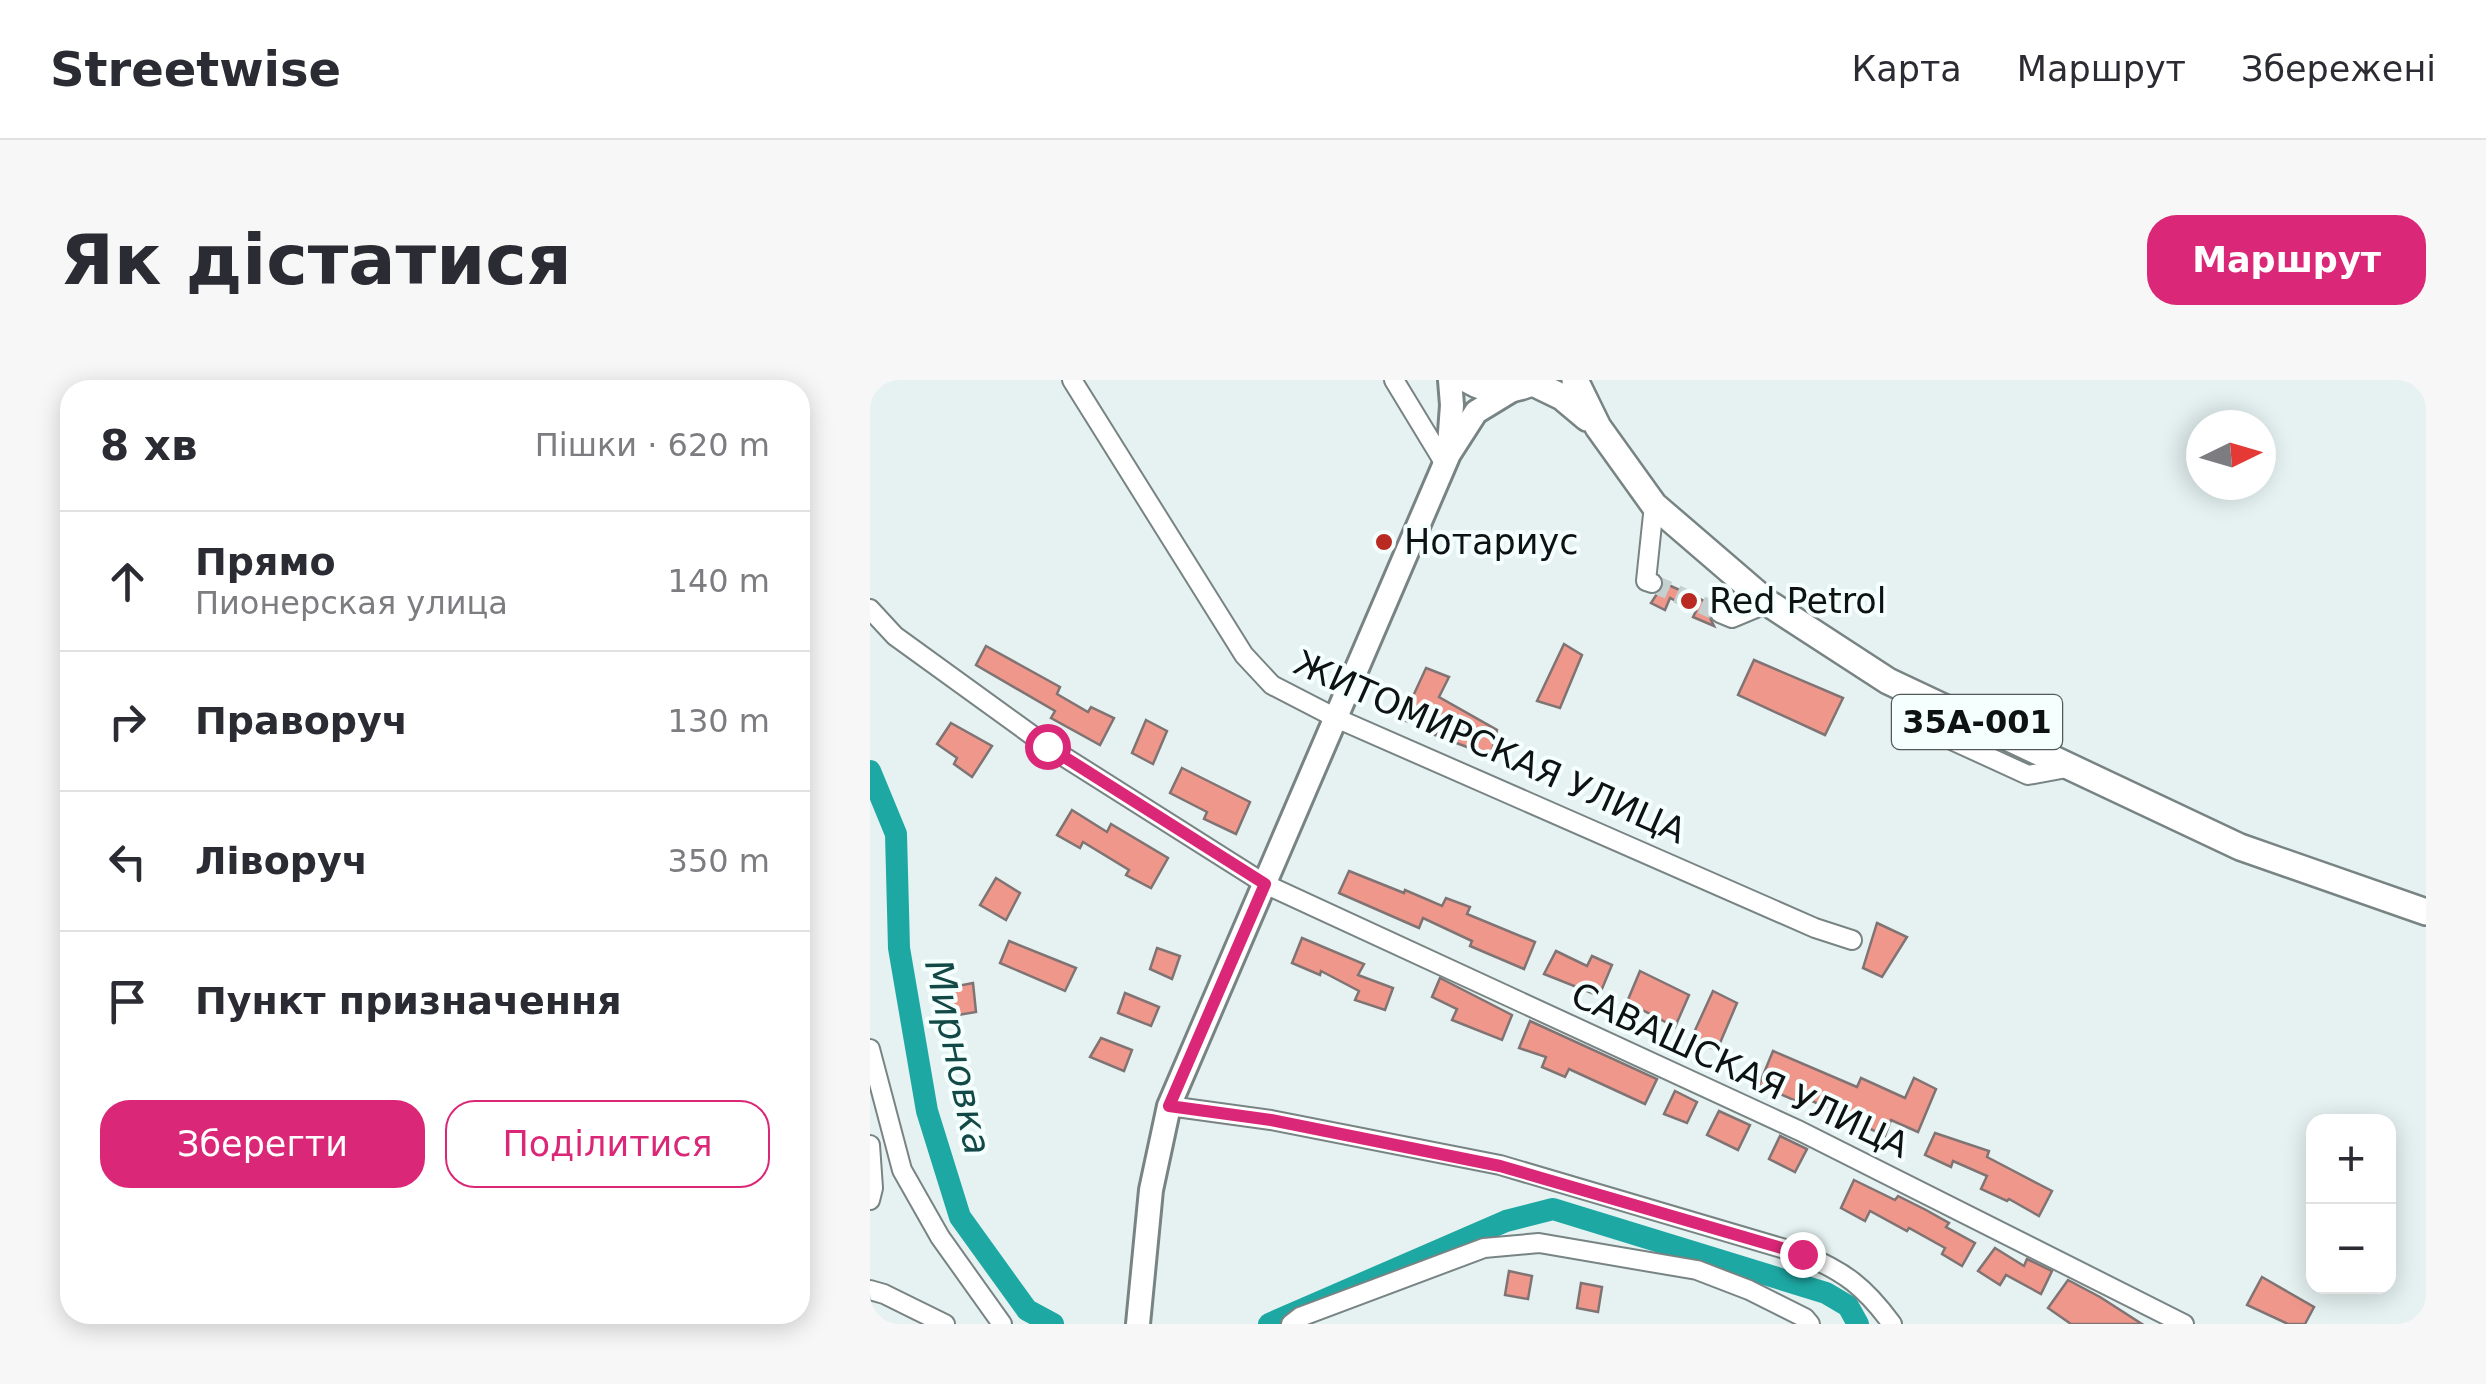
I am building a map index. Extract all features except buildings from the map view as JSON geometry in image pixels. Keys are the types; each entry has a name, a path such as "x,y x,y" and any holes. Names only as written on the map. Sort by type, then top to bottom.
{"highway":[{"name":"35А-001","path":"1468,380 1493,390 1528,384 1562,397 1598,427"},
{"name":"35А-001","path":"1575,380 1598,427 1654,505 1768,603 1888,681 2240,847 2426,912"}],"main road":[{"path":"1447,459 1450,380"},
{"path":"1138,1324 1151,1190 1169,1106 1447,459 1476,412 1528,384"}],"street":[{"name":"ЖИТОМИРСКАЯ УЛИЦА","path":"1072,380 1244,655 1272,685 1336,718 1815,928 1852,940"},
{"path":"1394,380 1447,459"},
{"path":"1652,583 1646,581 1654,505"},
{"path":"1720,613 1732,618 1768,603"},
{"name":"САВАШСКАЯ УЛИЦА","path":"870,609 896,636 1047,746 1265,884 1800,1131 2184,1324"},
{"path":"870,1049 902,1170 940,1237 1002,1324"},
{"path":"1169,1106 1271,1120 1500,1166 1802,1254 1834,1266 1870,1293 1892,1324"},
{"path":"870,1145 872,1194"},
{"path":"1291,1324 1300,1316 1484,1248 1539,1243 1697,1270 1749,1290 1810,1324"},
{"path":"870,1290 945,1324"}],"waterway":[{"name":"Мирновка","path":"870,771 896,834 899,948 927,1111 960,1217 1027,1310 1053,1324"},
{"name":"Мирновка","path":"1269,1324 1506,1221 1553,1209 1826,1293 1848,1306 1858,1324"}],"tunnel":[{"path":"1652,583 1720,613"}],"place":[{"name":"Нотариус","path":"1384,542"},
{"name":"Red Petrol","path":"1689,601"}],"route":[{"path":"1047,746 1265,884 1169,1106 1271,1120 1500,1166 1802,1254"}]}
